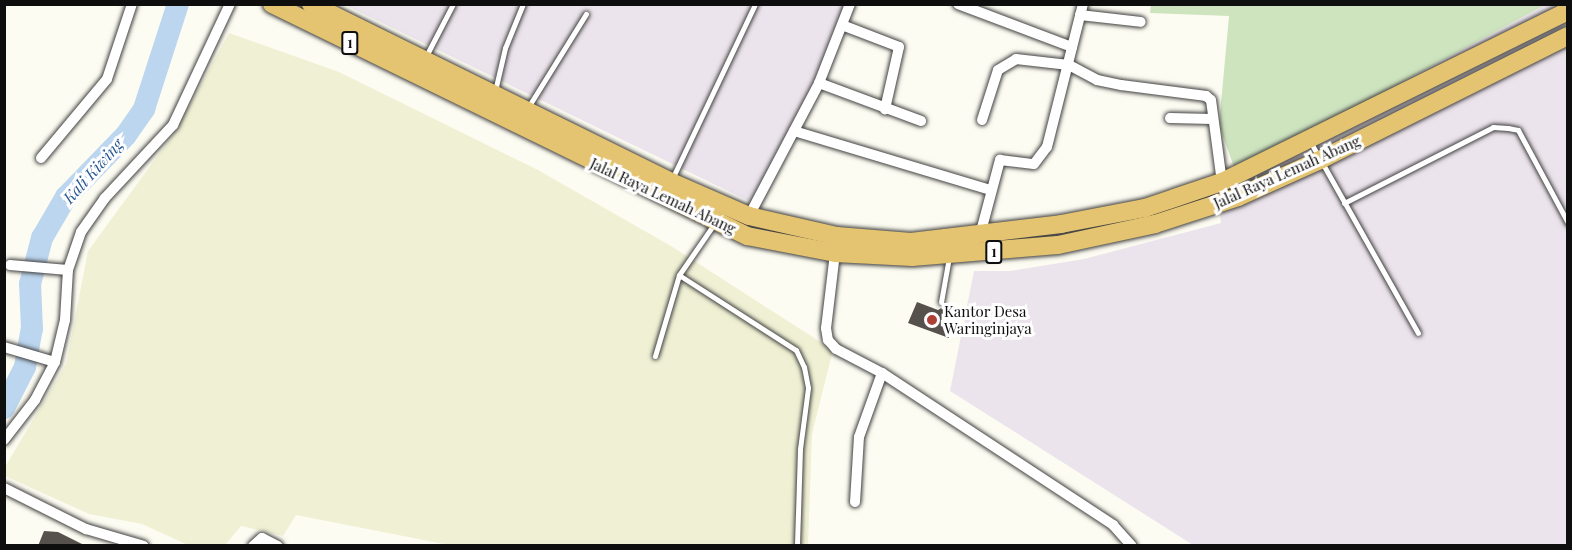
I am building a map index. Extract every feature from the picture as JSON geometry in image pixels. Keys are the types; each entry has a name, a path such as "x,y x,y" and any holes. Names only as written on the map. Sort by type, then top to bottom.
{"highway":[{"name":"1","path":"272,4 419,67"},
{"name":"1","path":"311,4 419,67"},
{"name":"Jalal Raya Lemah Abang","path":"419,67 494,94 671,182 749,216 847,237 911,242 980,235 1145,208 1222,182 1311,141 1568,11"},
{"name":"Jalal Raya Lemah Abang","path":"419,67 715,223 747,236 835,253 949,256 1058,244 1155,224 1238,197 1320,160 1568,36"}],"street":[{"path":"41,158 106,79 117,58 132,4"},
{"path":"4,440 35,400 55,362 65,320 68,270 88,219 173,125 230,4"},
{"path":"749,216 819,83 850,4"},
{"path":"958,4 1072,47"},
{"path":"980,235 1000,160 1034,164 1047,147 1081,10 1141,22"},
{"path":"842,25 899,47 885,109"},
{"path":"982,120 993,80 1009,61 1069,65 1097,80 1206,96 1211,100 1222,182"},
{"path":"819,83 921,121"},
{"path":"1170,118 1212,119"},
{"path":"794,131 991,190"},
{"path":"835,253 828,340 836,349 882,373 1113,525 1132,546"},
{"path":"16,265 68,270"},
{"path":"4,347 55,362"},
{"path":"855,502 859,437 882,373"},
{"path":"4,488 86,529 144,546"},
{"path":"253,546 262,538 278,546"}],"lane":[{"path":"419,67 453,4"},
{"path":"494,94 505,48 522,4"},
{"path":"671,182 755,4"},
{"path":"526,110 586,14"},
{"path":"1344,203 1493,128 1508,128 1518,130 1568,223"},
{"path":"1311,141 1418,333"},
{"path":"655,356 679,275 715,223"},
{"path":"941,302 949,256"},
{"path":"679,275 795,350 804,367 808,388 800,449 797,546"}],"shaded area":[{"path":"345,5 850,5 757,205"},
{"path":"1545,5 1567,5 1567,545 1193,545 950,391 974,271 1010,271 1084,259 1221,223 1215,173 1254,162"}],"green space":[{"path":"1151,4 1545,5 1254,162 1234,167 1219,125 1229,16 1150,13"},
{"path":"229,33 339,72 538,170 671,246 833,350 812,434 808,545 449,545 296,515 283,536 241,526 225,545 188,545 142,524 89,514 5,476 5,467 66,364 88,251 175,132"}],"building":[{"name":"Kantor Desa Waringinjaya","path":"917,302 938,310 943,307 951,310 950,314 956,317 949,338 908,323"},
{"path":"44,531 58,532 86,546 38,546"}],"waterway":[{"name":"Kali Kiwing","path":"4,408 25,367 32,329 30,284 42,238 66,197 126,135 144,109 178,4"}],"place":[{"name":"Kantor Desa Waringinjaya","path":"932,320"}]}
